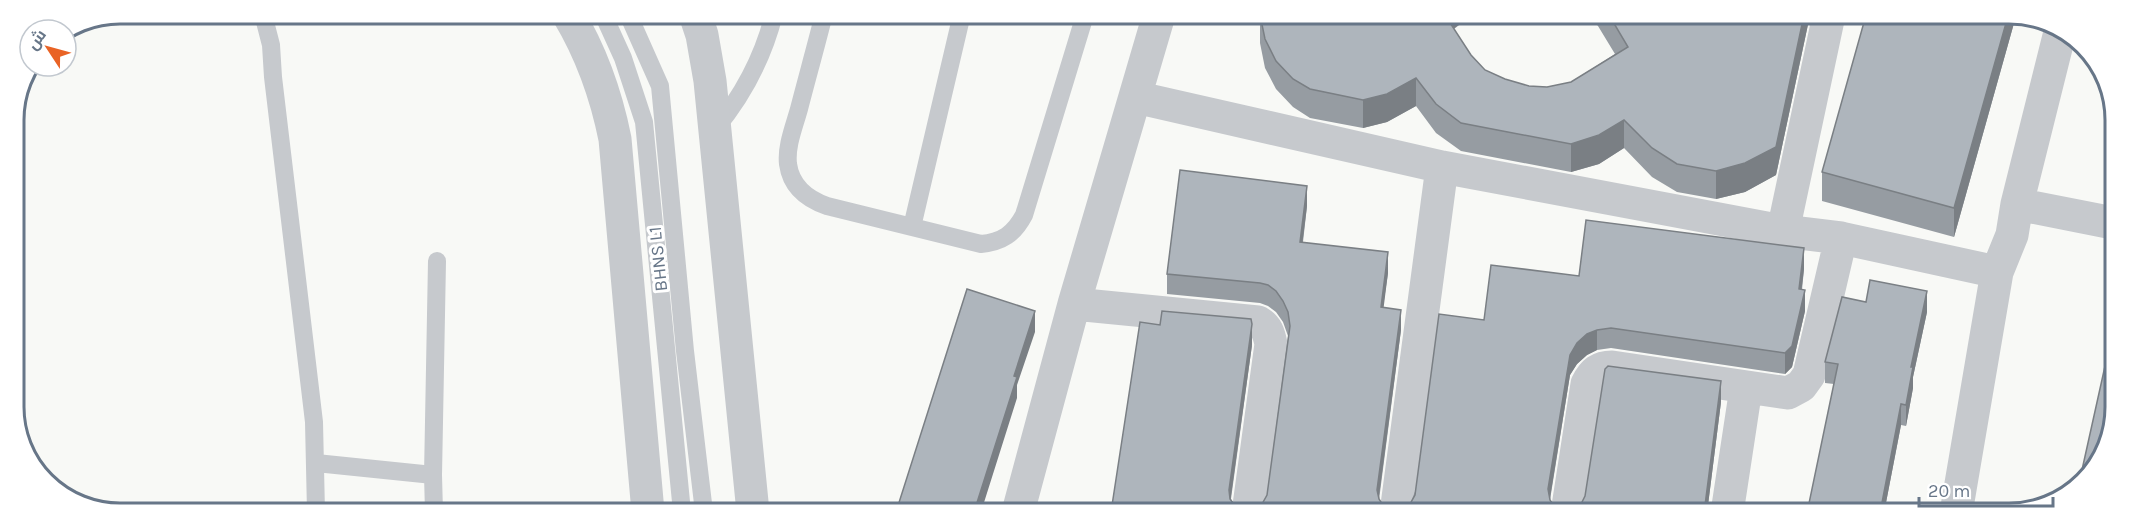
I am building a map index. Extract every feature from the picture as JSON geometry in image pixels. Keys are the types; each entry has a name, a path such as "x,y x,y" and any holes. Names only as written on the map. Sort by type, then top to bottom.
{"street":[{"path":"574,24 597,69 608,104 615,139 647,503"},
{"path":"698,24 706,58 715,129 752,503"},
{"path":"1020,503 1074,304 1135,97 1152,24"},
{"path":"1783,231 1827,24"},
{"path":"1958,503 1997,272 2012,235 2017,204 2059,38"},
{"path":"1135,97 1442,167 1783,231 1841,238 1997,272"},
{"path":"1397,503 1442,167"},
{"path":"2017,204 2105,221"},
{"path":"1569,503 1587,384 1592,374 1602,367 1788,393 1801,386 1809,375 1841,238"},
{"path":"1074,304 1258,322 1263,325 1268,332 1271,344 1249,503"},
{"path":"1729,503 1746,388"}],"lane":[{"path":"266,24 271,45 314,422 316,503"},
{"name":"BHNS L1","path":"608,24 623,58 644,122 681,503"},
{"name":"BHNS L1","path":"632,24 660,86 685,351 703,503"},
{"path":"715,129 733,108 747,86 759,62 772,24"},
{"path":"821,24 788,151 791,176 805,195 815,202 981,244 994,243 1007,237 1017,227 1026,209 1082,24"},
{"path":"912,227 960,24"},
{"path":"434,503 437,261"},
{"path":"316,463 433,475"}],"building":[{"path":"1262,24 1451,24 1471,55 1485,70 1529,86 1547,87 1571,82 1628,47 1614,24 1802,24 1776,147 1745,163 1716,171 1677,164 1652,148 1624,120 1599,135 1571,144 1461,123 1436,104 1416,78 1387,94 1363,100 1310,89 1293,79 1276,61 1265,39"},
{"path":"1863,24 2006,24 1954,208 1822,172"},
{"path":"1180,170 1307,186 1300,242 1388,252 1381,307 1401,310 1377,490 1382,503 1263,503 1267,495 1290,326 1288,312 1276,291 1268,285 1167,274"},
{"path":"1586,220 1804,248 1799,289 1805,290 1792,346 1785,353 1611,328 1587,334 1577,343 1570,355 1548,489 1552,503 1411,503 1415,495 1439,314 1484,320 1491,265 1579,276"},
{"path":"1870,280 1927,291 1911,367 1913,367 1906,405 1901,404 1882,503 1809,503 1838,364 1825,362 1842,297 1866,302"},
{"path":"967,289 1035,311 1014,376 1017,377 977,503 899,503"},
{"path":"1162,311 1251,319 1229,490 1233,503 1112,503 1140,322 1160,325"},
{"path":"1608,366 1721,381 1705,503 1582,503 1585,496 1605,369"},
{"path":"2105,366 2103,426 2098,444 2082,468"}]}
